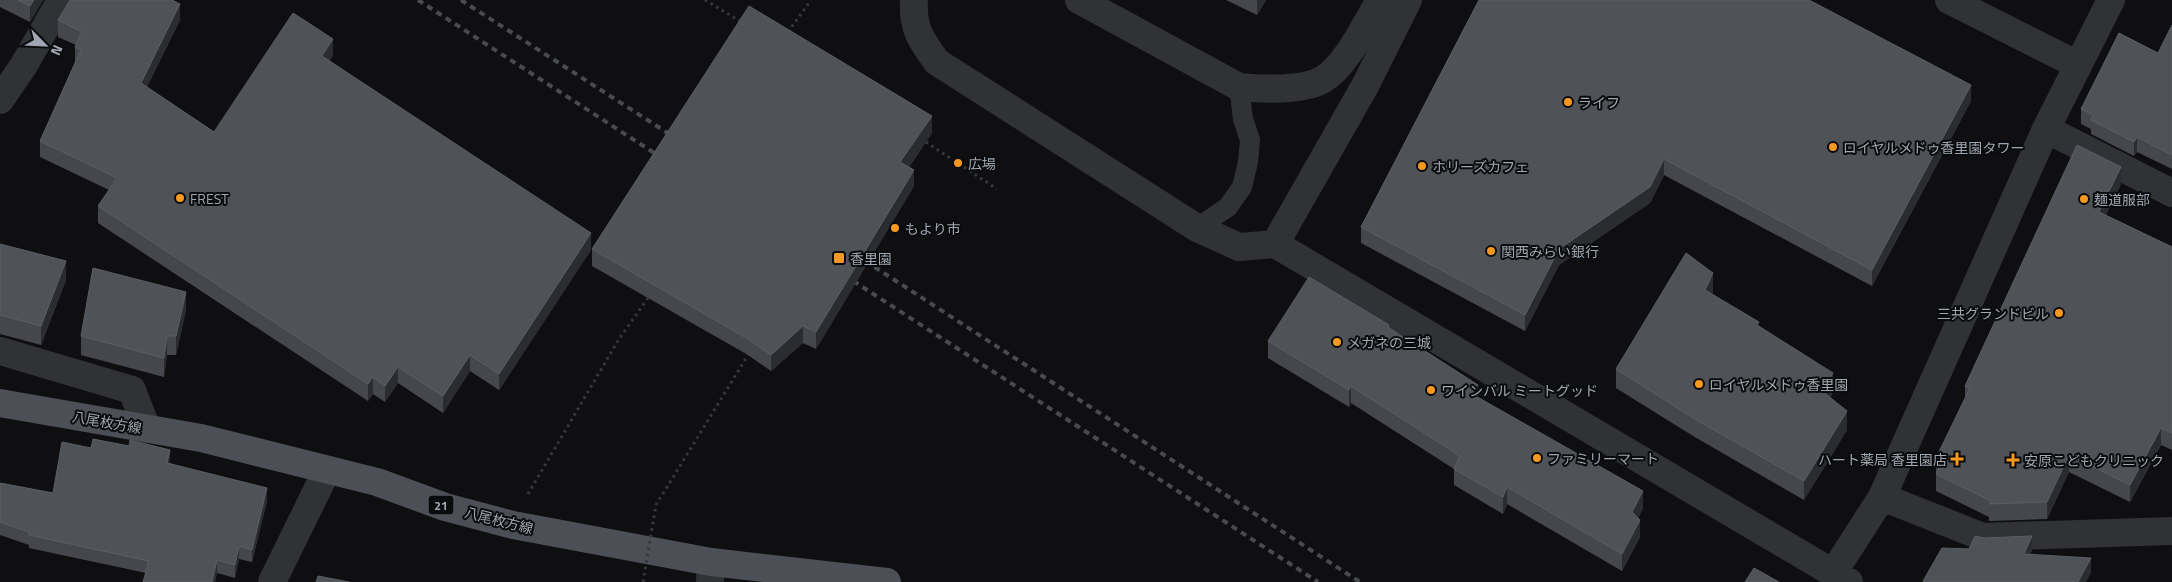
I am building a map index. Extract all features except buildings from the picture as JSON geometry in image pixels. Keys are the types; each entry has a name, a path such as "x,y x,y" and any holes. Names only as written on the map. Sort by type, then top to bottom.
{"main road":[{"name":"八尾枚方線","path":"0,403 201,438 377,482 445,507 513,526 711,572 887,582"}],"street":[{"path":"0,100 24,65 61,0"},
{"path":"914,0 913,16 919,37 937,62 1197,228 1238,247 1275,244 1841,578 1882,497 2046,129 2111,0"},
{"path":"1079,0 1239,87 1266,90 1292,88 1322,80 1347,57 1380,0"},
{"path":"1275,244 1365,86 1408,0"},
{"path":"1949,0 2078,65"},
{"path":"2046,129 2172,194"},
{"path":"0,351 132,390 147,429"},
{"path":"272,582 327,470"},
{"path":"1882,497 1983,537 2172,531"}],"lane":[{"path":"1197,228 1228,207 1242,187 1248,162 1250,140 1243,119 1239,87"}],"path":[{"path":"705,0 746,24"},
{"path":"784,36 811,0"},
{"path":"926,142 997,189"},
{"path":"525,499 619,339 648,298"},
{"path":"643,582 656,506 748,355"}],"railway":[{"path":"418,0 665,160"},
{"path":"461,0 677,139"},
{"path":"856,255 1360,582"},
{"path":"844,275 1318,582"}],"place":[{"name":"ライフ","path":"1568,102"},
{"name":"ロイヤルメドゥ香里園タワー","path":"1833,147"},
{"name":"広場","path":"958,163"},
{"name":"ホリーズカフェ","path":"1422,166"},
{"name":"FREST","path":"180,198"},
{"name":"麺道服部","path":"2084,199"},
{"name":"もより市","path":"895,228"},
{"name":"関西みらい銀行","path":"1491,251"},
{"name":"香里園","path":"839,258"},
{"name":"三共グランドビル","path":"2059,313"},
{"name":"メガネの三城","path":"1337,342"},
{"name":"ロイヤルメドゥ香里園","path":"1699,384"},
{"name":"ワインバル ミートグッド","path":"1431,390"},
{"name":"ファミリーマート","path":"1537,458"},
{"name":"ハート薬局 香里園店","path":"1957,459"},
{"name":"安原こどもクリニック","path":"2013,460"}]}
